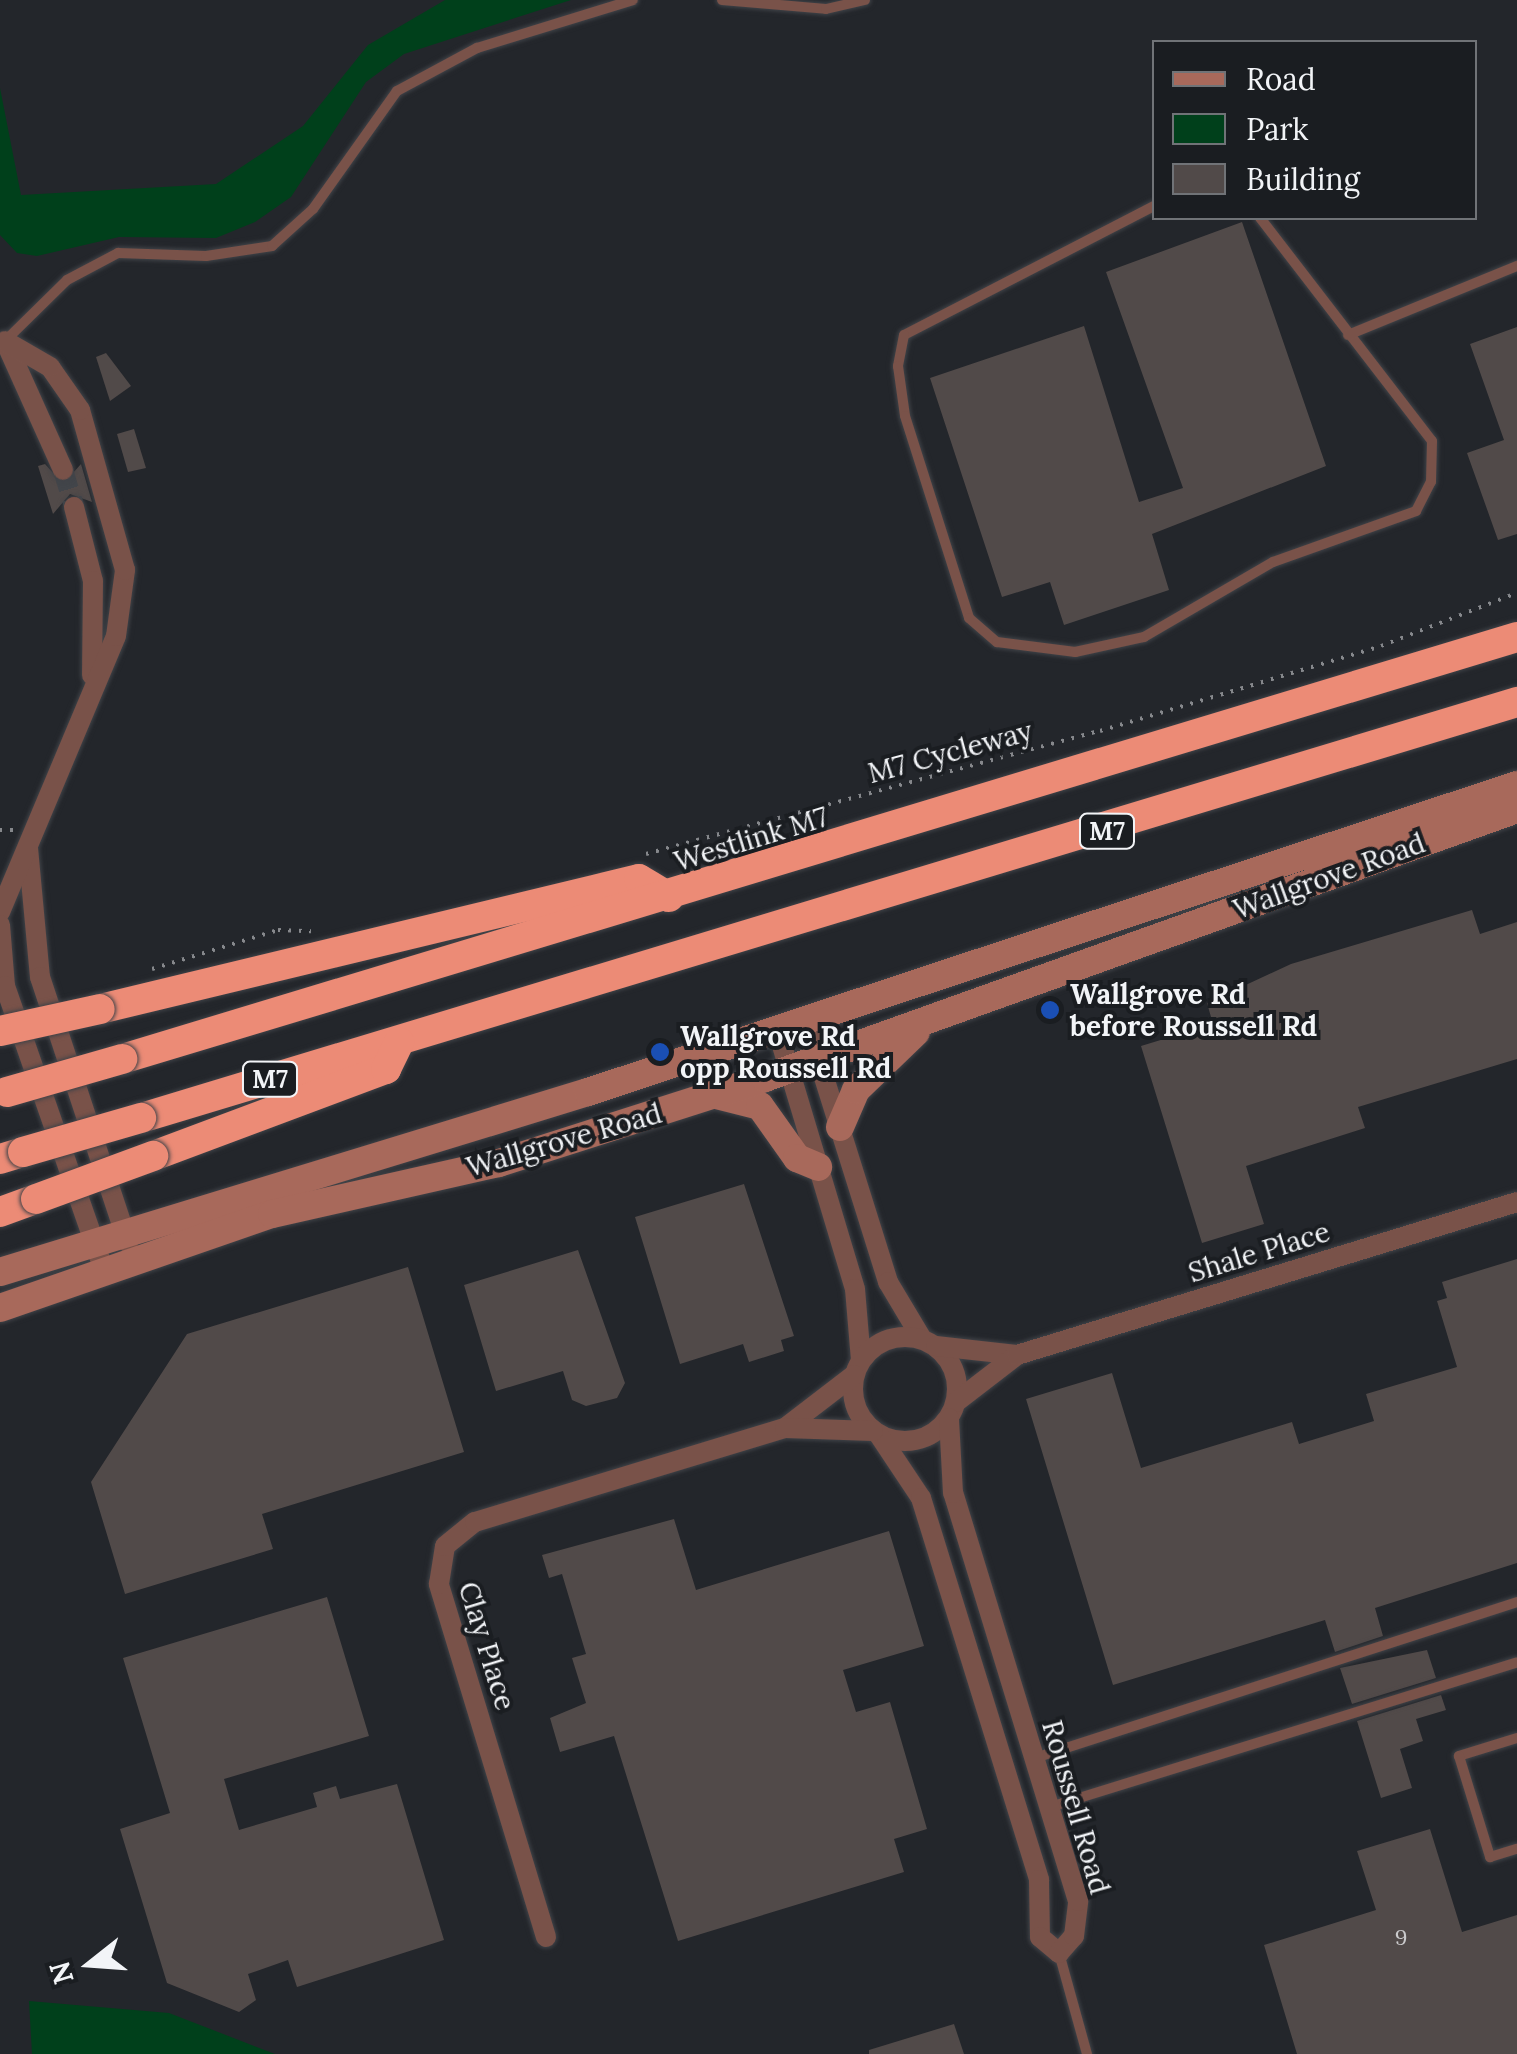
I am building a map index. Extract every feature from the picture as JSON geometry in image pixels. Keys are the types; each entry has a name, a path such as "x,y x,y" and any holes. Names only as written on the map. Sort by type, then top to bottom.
{"highway":[{"name":"Westlink M7","path":"4,1093 669,897 1517,637"},
{"name":"M7","path":"11,1156 1517,702"},
{"path":"0,1031 639,879 669,897"},
{"path":"0,1212 386,1069 398,1042"}],"main road":[{"name":"Wallgrove Road","path":"0,1272 94,1238 806,1020 1517,785"},
{"name":"Wallgrove Road","path":"0,1308 132,1258 272,1214 499,1163 820,1060 1517,809"},
{"path":"840,1127 856,1090 910,1046 919,1026"},
{"path":"713,1094 760,1106 797,1158 818,1168"}],"street":[{"path":"2,339 30,381 63,470"},
{"path":"0,912 92,677 116,636 125,570 100,462 50,366 2,339"},
{"path":"74,508 93,581 92,677"},
{"path":"29,831 40,977 132,1258"},
{"path":"0,925 4,986 104,1270"},
{"path":"777,1029 855,1289 855,1406 876,1433 918,1440 953,1410 954,1371 929,1343 888,1282 806,1020"},
{"name":"Shale Place","path":"953,1410 1017,1355 1517,1202"},
{"path":"858,1368 882,1342 929,1343"},
{"name":"Shale Place","path":"929,1343 1017,1355"},
{"name":"Clay Place","path":"785,1428 858,1368"},
{"name":"Roussell Road","path":"876,1433 920,1498 1038,1880 1043,1946 1060,1953 1074,1936 1078,1901 953,1493 953,1410"},
{"name":"Clay Place","path":"546,1937 439,1584 441,1555 475,1522 785,1428 876,1433"}],"lane":[{"path":"2,339 67,280 118,253 206,256 272,246 313,209 398,91 477,48 633,0"},
{"path":"722,0 866,0"},
{"path":"1152,207 904,335 898,366 905,416 969,618 997,642 1075,652 1144,637 1273,562 1416,511 1431,482 1432,441 1262,220"},
{"path":"1348,335 1517,266"},
{"path":"1034,1758 1517,1602"},
{"path":"1049,1808 1517,1662"},
{"path":"1517,1738 1459,1756 1490,1857 1517,1849"},
{"path":"1060,1953 1086,2054"}],"path":[{"name":"M7 Cycleway","path":"628,859 1100,732 1381,646 1517,592"},
{"path":"144,974 278,930 320,931"}],"green space":[{"path":"445,0 571,0 404,54 366,82 291,197 255,222 216,238 119,237 37,256 17,253 0,235 0,88 21,195 216,184 303,126 368,45"},
{"path":"29,2001 169,2013 275,2054 32,2054"}],"building":[{"path":"1242,222 1326,466 1152,534 1169,590 1064,625 1050,582 1002,597 930,378 1084,326 1139,502 1183,488 1106,272"},
{"path":"1517,327 1517,534 1498,540 1467,453 1504,440 1470,344"},
{"path":"106,353 131,386 110,401 96,357"},
{"path":"134,429 146,468 128,472 117,434"},
{"path":"45,464 63,484 81,464 92,502 70,494 53,514 38,466"},
{"path":"1472,910 1480,934 1517,922 1517,1059 1358,1107 1365,1128 1246,1166 1264,1224 1202,1243 1141,1046 1213,1024 1207,1003 1291,964"},
{"path":"744,1184 794,1336 781,1340 784,1351 749,1362 743,1344 680,1364 635,1217"},
{"path":"578,1250 625,1383 617,1398 586,1406 572,1400 563,1371 496,1391 464,1285"},
{"path":"1517,1259 1517,1563 1375,1608 1383,1636 1335,1652 1325,1620 1113,1685 1026,1399 1112,1373 1141,1468 1292,1422 1299,1444 1374,1421 1366,1394 1457,1367 1437,1301 1447,1298 1442,1282"},
{"path":"408,1267 464,1452 262,1514 273,1549 125,1594 91,1482 187,1334"},
{"path":"674,1519 696,1590 889,1531 924,1646 843,1670 856,1712 890,1702 927,1829 894,1839 904,1872 678,1941 614,1736 560,1752 550,1718 586,1703 572,1658 586,1654 562,1574 549,1578 542,1555"},
{"path":"327,1597 369,1736 224,1779 239,1830 317,1807 313,1793 336,1786 340,1799 397,1784 444,1940 297,1987 288,1960 248,1974 256,2000 239,2012 167,1983 120,1829 170,1813 123,1658"},
{"path":"1427,1650 1436,1678 1352,1704 1340,1668"},
{"path":"1441,1695 1446,1710 1416,1719 1423,1741 1400,1749 1412,1788 1381,1798 1357,1721"},
{"path":"1430,1829 1462,1932 1517,1915 1517,2054 1297,2054 1264,1945 1376,1910 1357,1851"},
{"path":"954,2024 964,2054 869,2054 869,2050"}],"tunnel":[{"path":"63,470 74,507"}],"place":[{"name":"Wallgrove Rd before Roussell Rd","path":"1050,1010"},
{"name":"Wallgrove Rd opp Roussell Rd","path":"660,1052"}]}
